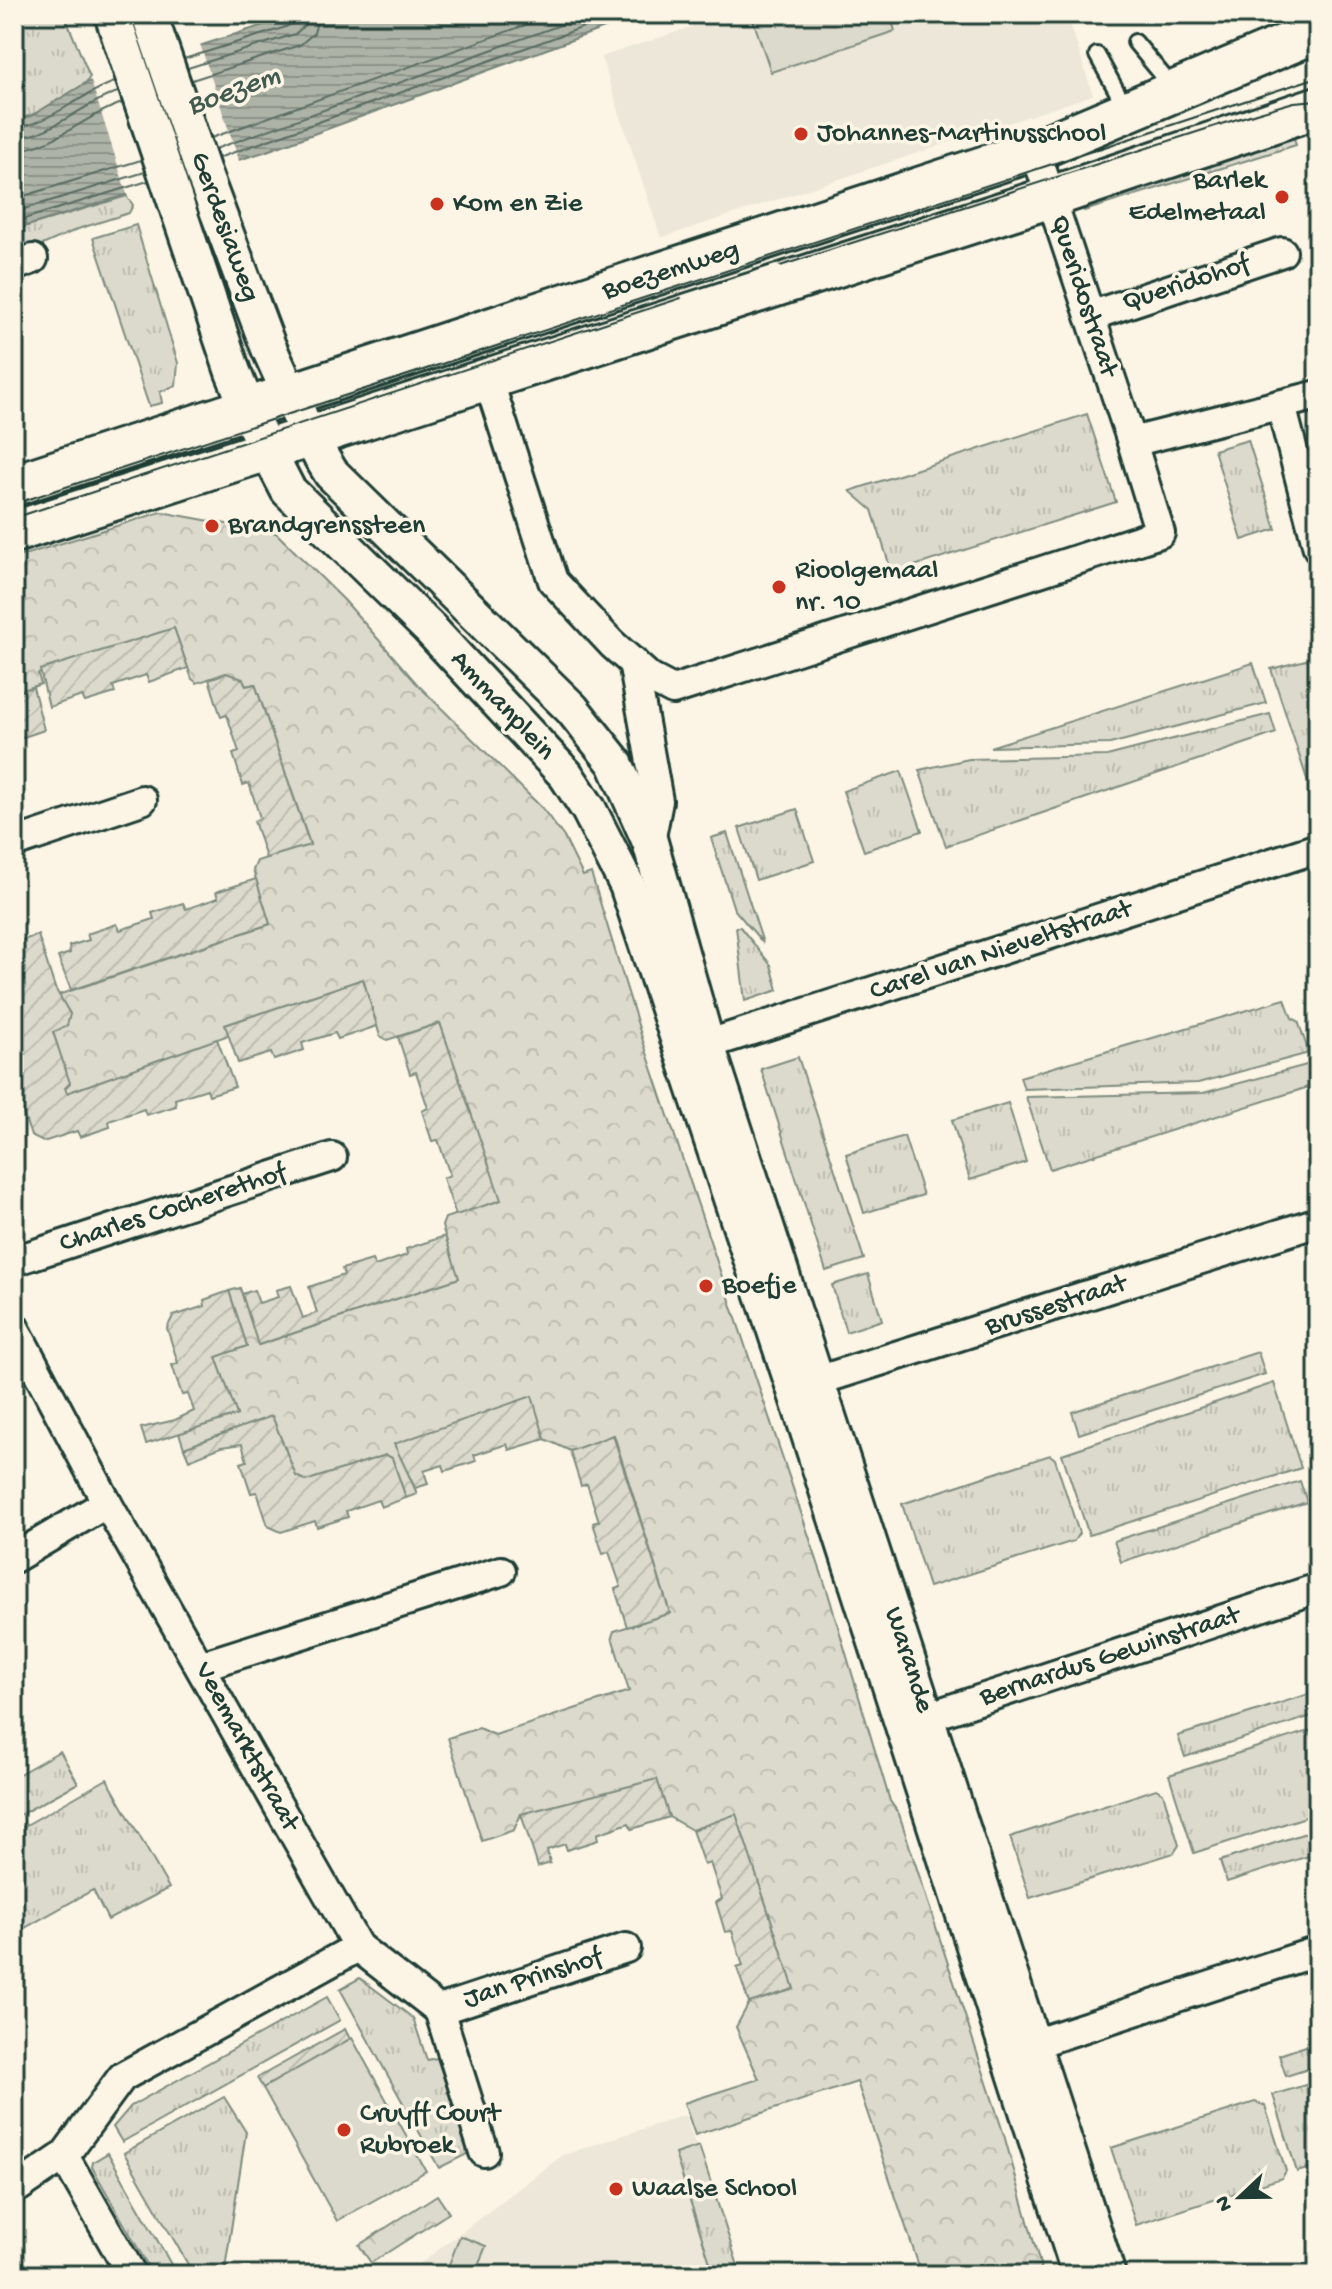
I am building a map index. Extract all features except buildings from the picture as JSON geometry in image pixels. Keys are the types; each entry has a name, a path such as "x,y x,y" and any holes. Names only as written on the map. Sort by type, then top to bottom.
{"main road":[{"name":"Boezemweg","path":"14,485 1035,150 1318,31"},
{"name":"Boezemweg","path":"14,532 1051,197 1318,107"}],"street":[{"name":"Gerdesiaweg","path":"149,14 204,175 288,395 309,437"},
{"name":"Gerdesiaweg","path":"114,15 247,409"},
{"name":"Queridostraat","path":"622,653 650,678 673,690 1160,533 1035,150"},
{"name":"Queridohof","path":"1090,316 1282,252"},
{"path":"488,379 553,581 622,653"},
{"path":"1132,442 1318,395"},
{"path":"1281,405 1318,548"},
{"name":"Ammanplein","path":"247,409 288,490 429,628 566,775 589,810 627,885 695,1049"},
{"name":"Ammanplein","path":"309,437 331,473 357,501 572,709 615,763 650,842 695,1049"},
{"name":"Ammanplein","path":"622,653 658,801 650,842"},
{"path":"14,843 142,800"},
{"name":"Carel van Nieveltstraat","path":"695,1049 1318,848"},
{"name":"Warande","path":"695,1049 1020,2048 1080,2275"},
{"name":"Charles Cocherethof","path":"14,1261 332,1157"},
{"name":"Brussestraat","path":"806,1385 1318,1222"},
{"name":"Veemarktstraat","path":"14,1327 107,1503 358,1947 439,2010"},
{"path":"14,1558 107,1503"},
{"path":"201,1666 501,1571"},
{"name":"Bernardus Gewinstraat","path":"914,1721 1318,1588"},
{"path":"14,2190 64,2156 122,2077 358,1947"},
{"name":"Jan Prinshof","path":"439,2010 626,1948"},
{"path":"1020,2048 1318,1951"},
{"path":"439,2010 484,2152"},
{"name":"Warande","path":"1020,2048 1108,2275"},
{"path":"64,2156 132,2275"}],"lane":[{"path":"1135,42 1174,90"},
{"path":"1097,55 1127,110"}],"shaded area":[{"name":"Johannes-Martinusschool","path":"731,14 1067,14 1093,95 661,238 601,57"},
{"name":"Waalse School","path":"685,2115 741,2275 405,2275 563,2155"}],"green space":[{"path":"14,14 64,14 90,77 66,98 14,121"},
{"path":"751,14 890,14 895,31 771,72"},
{"path":"1290,124 1296,145 1084,211 1082,206"},
{"path":"127,196 133,205 129,213 78,229 14,258 14,230"},
{"path":"136,225 178,363 176,385 160,392 162,403 149,406 93,238"},
{"path":"1087,414 1116,502 892,573 872,510 850,491"},
{"path":"1248,440 1276,529 1242,540 1214,450"},
{"path":"161,512 276,533 345,601 418,685 542,808 564,837 583,876 591,873 643,1041 828,1593 890,1801 899,1814 1004,2135 1043,2275 922,2275 857,2082 695,2135 684,2103 759,2079 736,2027 749,2003 794,1989 736,1815 692,1830 669,1817 657,1780 521,1814 514,1830 482,1841 448,1738 479,1728 495,1735 629,1691 612,1637 614,1631 670,1613 614,1435 570,1451 545,1439 531,1397 397,1445 417,1494 406,1498 392,1458 386,1455 306,1481 296,1476 272,1416 184,1448 179,1433 237,1415 216,1357 247,1346 229,1291 240,1288 259,1345 458,1278 442,1226 445,1218 500,1200 440,1023 387,1040 380,1036 363,979 226,1025 229,1035 67,1093 65,1088 69,1083 53,1032 70,1014 58,995 270,924 253,870 257,861 310,844 255,684 246,686 226,673 197,683 192,679 174,628 38,674 41,684 14,693 14,558"},
{"path":"174,628 188,668 149,682 146,675 113,686 115,693 85,702 82,696 49,707 40,670"},
{"path":"1317,657 1318,662 1317,810 1271,669"},
{"path":"1253,663 1266,703 1110,744 990,747"},
{"path":"226,673 243,679 246,686 255,684 310,845 266,858 254,821 260,818 249,783 243,785 233,754 239,752 227,715 221,717 209,679"},
{"path":"33,687 44,730 21,738 19,732 14,733 14,693"},
{"path":"1270,714 1276,733 946,846 919,770 969,759 1107,756"},
{"path":"901,771 922,831 864,851 843,791"},
{"path":"797,809 814,861 756,880 739,828"},
{"path":"727,833 763,943 734,909 711,838"},
{"path":"256,879 270,924 71,990 58,957 70,953 69,946 89,940 87,934 117,924 120,930 154,919 152,913 183,903 186,909 218,898 216,892"},
{"path":"736,927 740,927 771,965 778,990 745,1001"},
{"path":"38,935 55,988 70,1014 67,1026 53,1032 70,1083 65,1088 67,1093 217,1039 235,1087 209,1095 207,1089 175,1099 176,1106 146,1115 144,1109 109,1121 110,1127 80,1137 77,1131 43,1142 31,1136 20,1104 14,1105 14,943"},
{"path":"363,979 377,1026 338,1039 335,1033 302,1043 304,1050 274,1060 271,1053 238,1063 225,1025"},
{"path":"1285,999 1292,1018 1298,1021 1309,1053 1198,1083 1024,1089 1020,1077"},
{"path":"440,1023 501,1200 456,1215 443,1178 450,1175 438,1140 432,1141 422,1111 428,1108 416,1072 410,1074 398,1037"},
{"path":"798,1057 864,1259 826,1271 761,1069"},
{"path":"1314,1063 1318,1084 1050,1169 1026,1097 1203,1093"},
{"path":"1008,1103 1026,1162 970,1180 952,1120"},
{"path":"904,1136 923,1195 864,1213 846,1154"},
{"path":"445,1236 459,1278 258,1345 242,1294 254,1290 259,1303 278,1297 276,1290 291,1286 303,1318 317,1313 309,1287 344,1275 342,1269 372,1260 375,1266 407,1255 406,1249"},
{"path":"868,1274 882,1320 846,1332 832,1285"},
{"path":"229,1291 247,1346 216,1357 237,1415 146,1444 141,1428 175,1420 194,1411 188,1394 182,1395 172,1365 178,1363 167,1328 173,1316 205,1306 204,1300"},
{"path":"1258,1352 1265,1374 1079,1434 1072,1412"},
{"path":"1274,1383 1301,1468 1089,1535 1062,1454"},
{"path":"532,1396 545,1439 509,1450 507,1444 474,1455 476,1461 445,1471 443,1465 424,1471 428,1484 415,1488 394,1444"},
{"path":"272,1416 296,1476 306,1481 386,1455 392,1458 406,1498 381,1507 378,1500 346,1511 348,1517 317,1527 315,1521 281,1532 268,1526 257,1492 251,1493 241,1463 247,1461 242,1444 221,1447 189,1460 184,1448"},
{"path":"613,1435 670,1613 627,1627 615,1589 621,1587 609,1552 603,1554 593,1523 599,1521 587,1484 581,1486 570,1451"},
{"path":"1050,1455 1055,1459 1079,1533 1074,1541 929,1587 902,1504"},
{"path":"1300,1481 1307,1502 1121,1562 1114,1541"},
{"path":"1318,1691 1318,1714 1185,1757 1178,1736"},
{"path":"1318,1728 1318,1813 1194,1853 1169,1775"},
{"path":"60,1751 78,1783 14,1818 14,1777"},
{"path":"107,1779 169,1888 108,1920 93,1890 14,1934 14,1832"},
{"path":"657,1779 669,1817 632,1829 629,1823 597,1834 598,1840 567,1850 565,1844 547,1850 550,1863 538,1867 521,1814"},
{"path":"1156,1789 1163,1793 1179,1845 1174,1853 1030,1898 1010,1837"},
{"path":"736,1814 794,1989 749,2003 737,1968 743,1966 732,1931 725,1932 716,1902 722,1899 710,1863 704,1865 692,1830"},
{"path":"1318,1829 1318,1853 1227,1882 1220,1861"},
{"path":"360,1978 413,2018 427,2060 437,2058 469,2153 439,2168 340,1989"},
{"path":"327,1997 340,2020 122,2142 113,2127 131,2106"},
{"path":"345,2029 350,2039 263,2088 257,2078"},
{"name":"Cruyff Court Rubroek","path":"352,2038 426,2171 337,2221 263,2088"},
{"path":"1318,2042 1318,2066 1286,2076 1279,2055"},
{"path":"1318,2081 1318,2166 1297,2172 1273,2095"},
{"path":"224,2097 246,2132 224,2275 194,2275 124,2153"},
{"path":"1255,2102 1265,2106 1286,2171 1282,2178 1136,2225 1111,2148"},
{"path":"699,2146 741,2275 714,2275 675,2154"},
{"path":"108,2153 177,2275 153,2275 92,2167 93,2162"},
{"path":"437,2195 449,2213 371,2263 359,2245"},
{"path":"460,2236 486,2246 474,2275 445,2275"}],"water":[{"name":"Boezem","path":"297,14 643,14 264,152 14,230 14,121 31,116 86,83"}],"pier":[{"path":"199,41 240,164 129,200 90,78"}],"tram line":[{"path":"14,504 1318,77"},
{"path":"780,266 1256,113 1294,102 1318,100"},
{"path":"14,518 681,298"}],"place":[{"name":"Johannes-Martinusschool","path":"801,134"},
{"name":"Barlek Edelmetaal","path":"1282,197"},
{"name":"Kom en Zie","path":"437,204"},
{"name":"Brandgrenssteen","path":"212,526"},
{"name":"Rioolgemaal nr. 10","path":"779,587"},
{"name":"Boefje","path":"706,1286"},
{"name":"Cruyff Court Rubroek","path":"344,2130"},
{"name":"Waalse School","path":"616,2189"}]}
